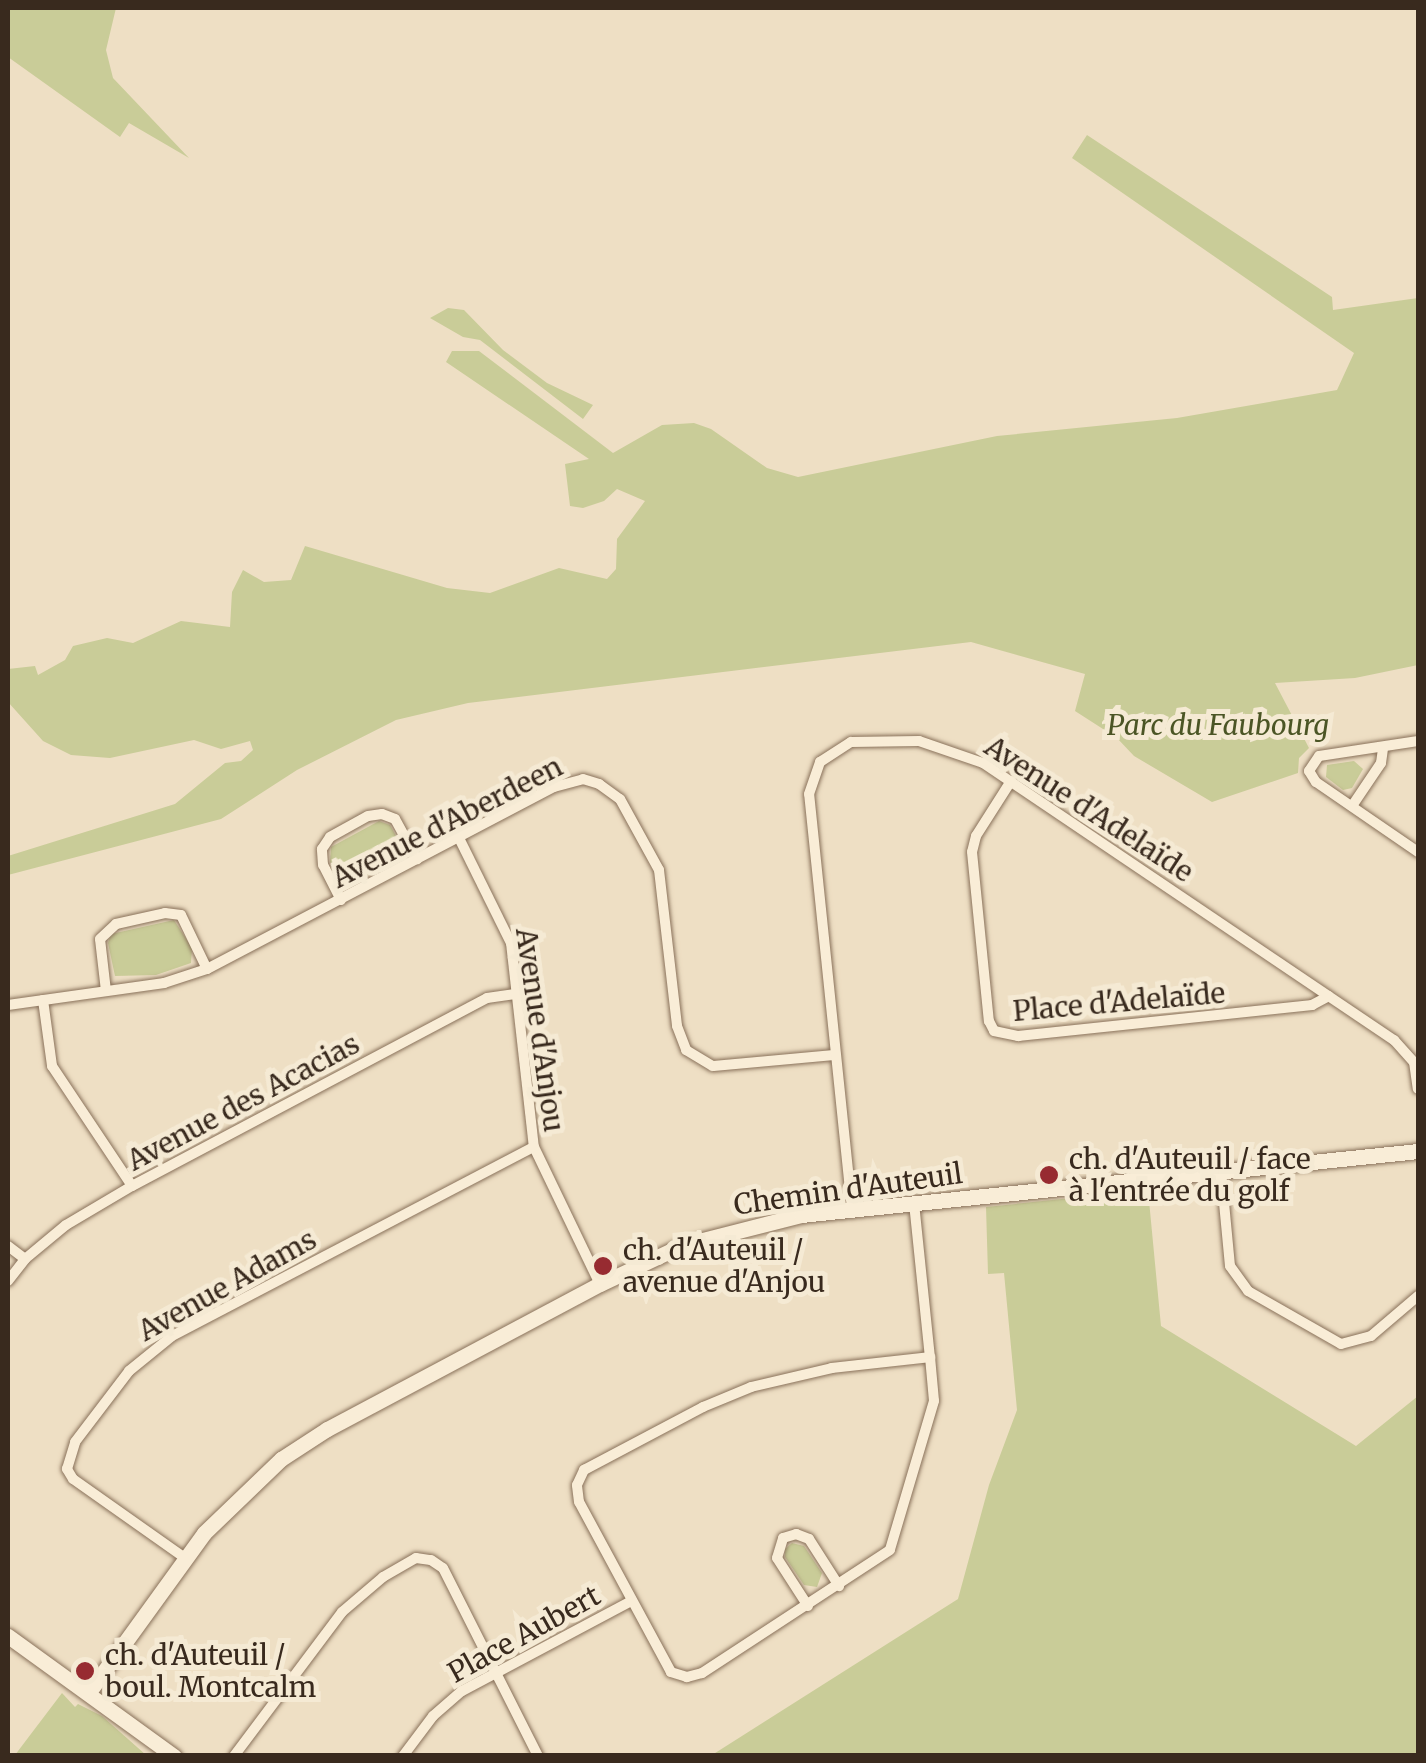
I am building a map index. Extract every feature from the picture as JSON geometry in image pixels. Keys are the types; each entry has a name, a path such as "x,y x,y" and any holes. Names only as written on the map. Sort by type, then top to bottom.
{"street":[{"name":"Avenue d'Adelaïde","path":"852,1209 810,805 810,784 820,762 851,742 919,741 955,750 1011,781 1403,1047 1414,1062 1418,1089"},
{"path":"1418,741 1320,756 1310,765 1316,782 1418,852"},
{"path":"1352,806 1381,763 1383,748"},
{"name":"Avenue d'Aberdeen","path":"8,1004 164,983 207,970 567,782 583,779 607,788 626,808 659,870 678,1035 686,1050 713,1066 835,1055"},
{"name":"Place d'Adelaïde","path":"1011,781 972,852 988,1021 994,1031 1018,1036 1312,1006 1330,996"},
{"path":"340,900 324,865 322,848 330,837 368,816 382,814 395,820 417,859"},
{"name":"Avenue d'Anjou","path":"459,838 506,925 534,1147 600,1284"},
{"path":"106,991 100,939 116,924 165,913 181,916 190,926 207,970"},
{"name":"Avenue des Acacias","path":"8,1281 24,1259 76,1219 132,1186 487,998 517,994"},
{"path":"42,1000 52,1066 132,1186"},
{"name":"Avenue Adams","path":"185,1558 73,1480 67,1469 76,1442 128,1371 172,1336 534,1147"},
{"name":"Chemin d'Auteuil","path":"88,1692 185,1558 245,1490 309,1440 600,1284 714,1234 852,1209 1418,1151"},
{"path":"1221,1171 1230,1266 1248,1291 1340,1344 1371,1336 1418,1296"},
{"path":"914,1203 930,1358 934,1401 898,1536 885,1556 702,1673 687,1677 667,1667 579,1502 576,1485 584,1470 704,1406 751,1387 832,1368 930,1358"},
{"path":"8,1246 24,1259"},
{"path":"808,1606 778,1561 776,1549 783,1538 796,1534 809,1539 838,1586"},
{"path":"234,1756 342,1612 383,1577 416,1558 431,1560 443,1568 498,1670 538,1756"},
{"name":"Place Aubert","path":"403,1756 442,1707 498,1670 631,1602"},
{"path":"8,1636 174,1756"}],"green space":[{"path":"8,8 116,8 106,50 113,78 189,158 129,123 120,137 8,57"},
{"name":"Parc du Faubourg","path":"1087,135 1332,297 1333,310 1418,298 1418,665 1355,678 1275,683 1309,748 1299,758 1298,773 1212,802 1134,756 1117,738 1075,711 1085,674 971,642 468,703 396,720 297,770 221,819 8,875 8,856 175,804 225,763 241,761 253,750 250,741 221,749 194,740 110,758 71,755 43,741 8,702 8,669 35,666 38,675 65,660 73,646 107,638 133,643 181,621 230,627 232,592 243,570 264,582 291,580 305,546 447,588 490,593 559,568 607,579 616,569 617,539 645,501 617,489 604,501 583,508 570,506 565,464 589,459 446,362 452,351 479,351 613,453 662,425 694,423 711,429 767,468 798,477 997,436 1177,418 1337,390 1354,353 1072,158"},
{"path":"448,308 464,310 503,350 547,383 593,405 583,419 480,340 463,337 430,318"},
{"path":"1354,761 1363,769 1352,788 1343,790 1326,777 1327,765"},
{"path":"379,821 390,825 401,845 399,857 356,881 342,882 330,862 331,847"},
{"path":"174,920 192,948 191,963 156,975 115,976 108,943 111,934"},
{"path":"1148,1190 1161,1326 1356,1446 1418,1396 1418,1755 712,1755 958,1599 989,1485 1017,1410 1004,1273 988,1274 986,1207"},
{"path":"792,1543 804,1546 822,1573 817,1587 804,1585 785,1557 785,1549"},
{"path":"62,1693 75,1707 78,1704 102,1716 146,1755 15,1755"}],"place":[{"name":"ch. d'Auteuil / face à l'entrée du golf","path":"1049,1175"},
{"name":"ch. d'Auteuil / avenue d'Anjou","path":"603,1266"},
{"name":"ch. d'Auteuil / boul. Montcalm","path":"85,1671"}]}
